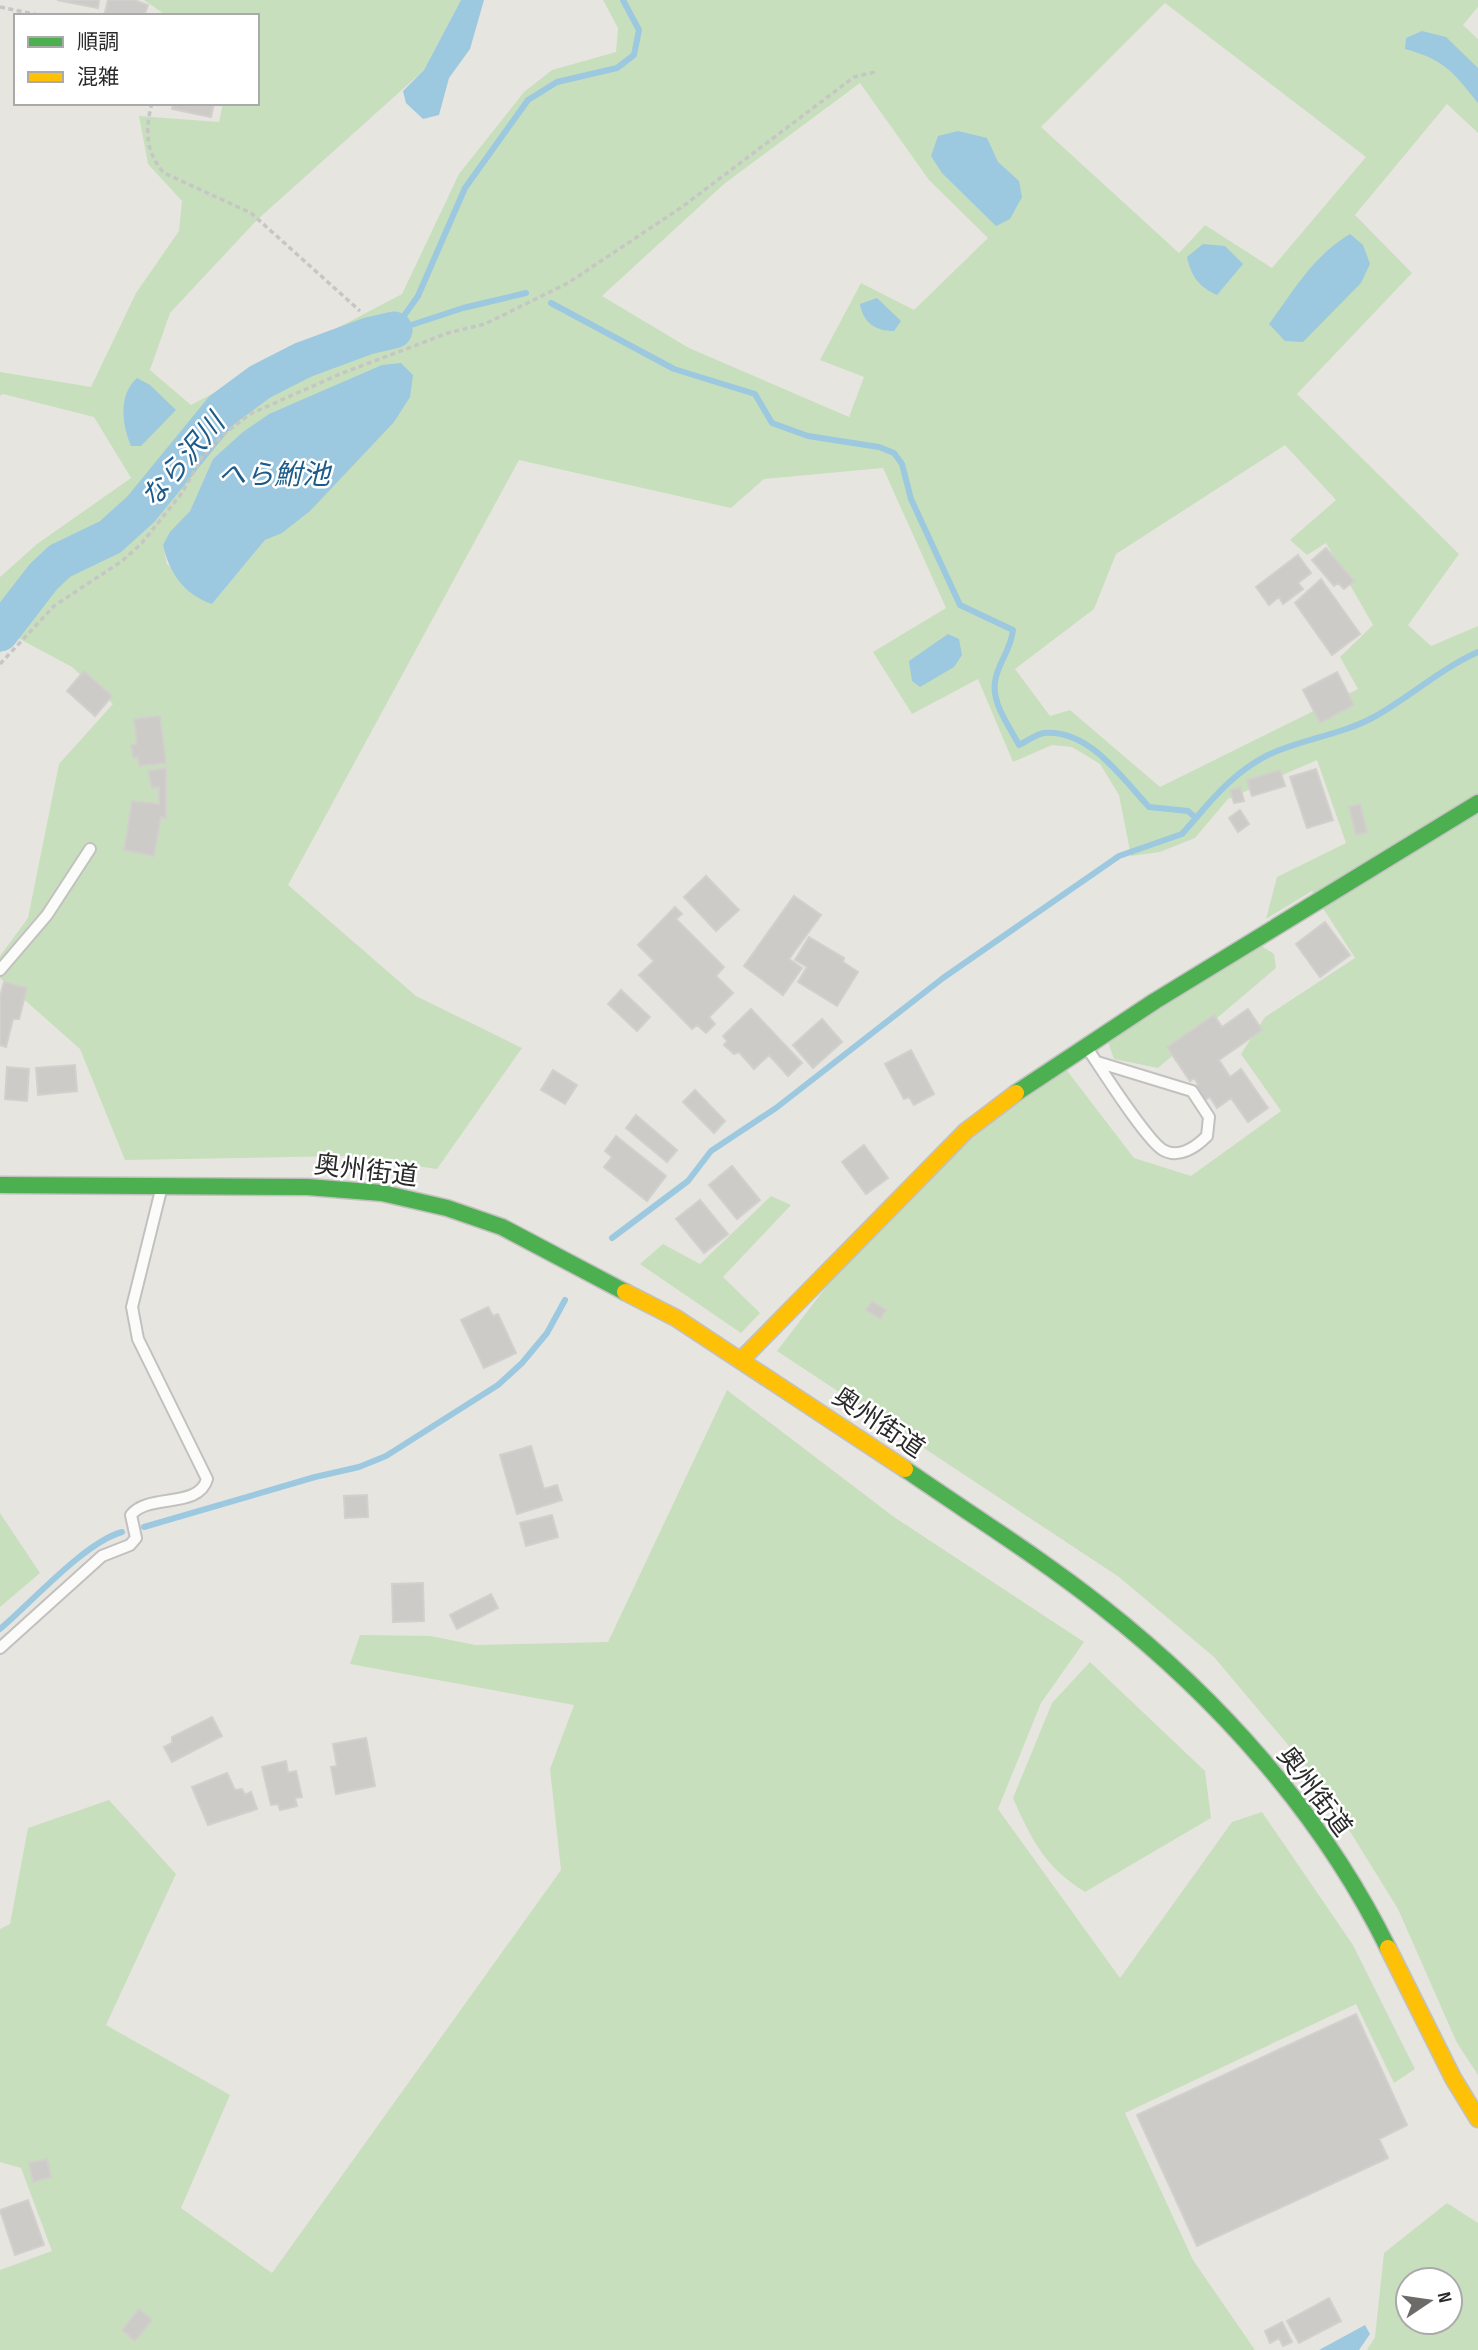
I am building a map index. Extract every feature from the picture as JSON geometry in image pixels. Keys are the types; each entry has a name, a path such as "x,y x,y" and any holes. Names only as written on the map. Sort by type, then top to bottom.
{"main road":[{"path":"741,1360 966,1131 1040,1075 1478,803"},
{"name":"奥州街道","path":"0,1185 308,1186 382,1193 447,1208 502,1227 676,1318 864,1440 1100,1605 1197,1688 1254,1751 1331,1851 1373,1917 1453,2078 1478,2119"}],"lane":[{"path":"0,970 47,915 90,849"},
{"path":"1086,1046 1097,1062 1152,1140 1164,1151 1180,1153 1195,1147 1207,1136 1209,1117 1192,1091 1097,1062"},
{"path":"0,1648 102,1556 130,1545 136,1538 131,1515 137,1507 197,1493 205,1487 207,1479 138,1339 132,1307 162,1185"}],"path":[{"path":"0,7 33,14"},
{"path":"0,664 54,606 122,561 141,544 182,493 202,457 223,434 250,414 340,373 447,333 485,324 568,283 682,206 854,77 875,72"},
{"path":"152,105 146,134 155,163 164,173 251,214 360,312"}],"green space":[{"path":"144,0 461,0 424,70 257,220 170,313 150,370 191,405 402,294 459,174 524,92 552,70 616,52 618,28 603,0 1478,0 1478,7 1463,25 1478,39 1478,133 1447,104 1355,215 1412,273 1297,394 1459,554 1408,625 1431,646 1478,626 1478,2075 1457,2043 1398,1909 1320,1783 1214,1657 1119,1577 777,1351 852,1253 994,1118 1065,1068 1134,1158 1191,1176 1281,1111 1241,1054 1265,1017 1355,958 1312,891 1266,919 1277,877 1346,843 1317,760 1228,799 1195,838 1160,852 1131,856 1119,795 1100,764 1072,747 1052,745 1013,762 978,679 912,714 873,652 946,608 883,468 764,479 731,508 519,460 288,885 416,996 522,1048 437,1169 347,1156 125,1160 80,1049 0,978 0,956 28,918 59,764 113,704 72,667 16,637 0,653 0,577 37,544 131,478 94,417 3,394 0,396 0,372 91,387 136,293 179,231 182,201 148,164 139,116 219,122 223,105 259,105 259,14 164,14","holes":["1165,3 1366,157 1272,268 1205,225 1179,253 1041,127","860,83 929,180 988,238 914,310 861,283 820,360 864,377 849,417 689,348 602,296 724,184","305,399 265,540 212,604 167,564 163,545 190,511 213,459 269,414","1285,445 1336,500 1290,540 1307,555 1326,543 1373,625 1340,657 1358,689 1160,787 1070,710 1050,716 1015,669 1094,609 1116,554"]},
{"path":"1260,945 1274,954 1276,968 1158,1068 1114,1059 1108,1042"},
{"path":"771,1196 791,1205 723,1277 760,1313 741,1333 640,1264 663,1244 700,1264"},
{"path":"727,1390 894,1517 1084,1642 1041,1703 998,1809 1120,1978 1232,1822 1262,1812 1353,1945 1415,2069 1394,2083 1356,2004 1125,2113 1193,2260 1255,2350 0,2350 0,2270 52,2251 21,2168 0,2162 0,1929 10,1924 28,1828 109,1800 176,1874 106,2025 230,2095 181,2208 272,2273 561,1870 550,1769 574,1705 350,1664 360,1635 430,1636 476,1645 608,1642"},
{"path":"0,1513 40,1573 0,1607"},
{"path":"1090,1662 1205,1771 1211,1818 1085,1892 1060,1873 1041,1852 1013,1798 1052,1703"},
{"path":"1447,2203 1478,2223 1478,2350 1367,2350 1375,2337 1384,2253"}],"water":[{"path":"461,0 484,0 470,49 449,78 439,115 423,119 406,103 403,91 424,70"},
{"path":"1422,31 1446,37 1478,68 1478,103 1439,62 1405,49 1406,38"},
{"path":"958,131 987,138 998,162 1019,181 1022,197 1010,219 996,226 942,173 931,156 938,136"},
{"path":"1350,234 1363,245 1370,264 1361,283 1303,342 1285,341 1269,324 1315,263"},
{"path":"1203,244 1225,246 1243,264 1217,295 1201,284 1187,257"},
{"path":"877,298 901,321 894,331 871,325 864,316 860,304"},
{"name":"へら鮒池","path":"401,363 413,375 410,397 394,422 310,511 282,533 265,540 212,604 186,589 169,565 163,545 170,532 190,511 213,459 243,432 269,414 382,365"},
{"path":"137,378 150,385 176,410 141,446 131,446 125,429 124,401"},
{"path":"948,634 959,639 962,655 954,667 920,687 912,681 909,661"},
{"path":"1365,2325 1370,2334 1359,2350 1319,2350"}],"building":[{"path":"57,0 99,0 98,8"},
{"path":"108,0 134,0 148,5 145,14 104,14"},
{"path":"173,105 214,105 211,117 172,109"},
{"path":"1326,548 1354,581 1344,589 1338,583 1334,586 1312,560"},
{"path":"1298,555 1311,573 1298,583 1303,589 1283,604 1279,597 1269,605 1256,587"},
{"path":"1321,579 1360,634 1332,655 1295,603"},
{"path":"84,671 112,696 95,716 67,691"},
{"path":"1337,672 1354,705 1320,723 1303,690"},
{"path":"160,716 166,763 139,766 138,757 133,758 131,745 137,744 134,719"},
{"path":"166,768 166,818 161,817 154,856 124,850 132,801 159,804 159,787 152,788 148,771"},
{"path":"1316,769 1333,820 1307,828 1290,777"},
{"path":"1280,770 1285,786 1252,796 1247,780"},
{"path":"1240,787 1244,801 1234,803 1230,790"},
{"path":"1360,804 1367,832 1356,835 1349,807"},
{"path":"1240,810 1249,824 1238,832 1229,818"},
{"path":"706,876 739,910 716,931 684,897"},
{"path":"794,896 821,915 789,959 802,968 783,995 744,966"},
{"path":"675,907 682,914 676,919 724,967 716,976 733,993 709,1017 715,1024 706,1033 697,1025 692,1029 639,975 654,961 638,945"},
{"path":"1325,922 1350,955 1320,977 1296,944"},
{"path":"809,937 844,958 843,962 858,972 837,1006 798,982 807,967 795,960"},
{"path":"4,982 27,988 19,1019 13,1019 6,1047 0,1045 0,997"},
{"path":"621,990 650,1017 637,1031 608,1004"},
{"path":"751,1009 802,1063 788,1076 769,1055 754,1069 739,1052 734,1054 724,1045 727,1041 723,1036"},
{"path":"1248,1009 1262,1030 1219,1060 1230,1077 1241,1069 1268,1108 1248,1122 1231,1098 1217,1108 1210,1097 1203,1101 1194,1088 1198,1084 1194,1078 1190,1081 1167,1047 1214,1015 1222,1027"},
{"path":"822,1019 842,1042 813,1068 793,1045"},
{"path":"911,1050 934,1094 914,1105 909,1097 904,1099 885,1064"},
{"path":"75,1065 77,1091 38,1095 36,1068"},
{"path":"7,1067 29,1069 27,1101 5,1099"},
{"path":"553,1070 577,1085 565,1104 541,1090"},
{"path":"695,1090 725,1121 714,1133 683,1102"},
{"path":"636,1115 677,1150 667,1162 626,1128"},
{"path":"616,1136 666,1176 647,1201 604,1167 612,1157 605,1151"},
{"path":"864,1145 888,1178 866,1194 842,1162"},
{"path":"732,1166 760,1200 737,1219 709,1185"},
{"path":"700,1200 728,1234 704,1253 676,1219"},
{"path":"872,1301 886,1310 880,1319 866,1310"},
{"path":"488,1307 493,1316 498,1314 516,1353 484,1368 461,1320"},
{"path":"531,1446 544,1489 557,1485 562,1500 517,1514 500,1455"},
{"path":"367,1495 368,1517 345,1518 344,1496"},
{"path":"552,1515 558,1537 526,1546 520,1523"},
{"path":"423,1583 424,1621 393,1622 392,1584"},
{"path":"491,1594 498,1608 457,1629 450,1615"},
{"path":"212,1717 222,1736 172,1762 164,1747 172,1743 172,1737"},
{"path":"366,1738 375,1786 336,1794 331,1767 337,1766 333,1744"},
{"path":"286,1761 288,1773 296,1771 302,1797 295,1798 297,1806 280,1810 278,1804 271,1805 262,1767"},
{"path":"227,1773 235,1790 242,1789 245,1795 251,1792 257,1809 208,1825 192,1787"},
{"path":"1356,2014 1407,2125 1379,2139 1388,2158 1197,2246 1137,2115"},
{"path":"47,2159 51,2177 33,2182 29,2163"},
{"path":"28,2200 44,2245 15,2255 0,2210"},
{"path":"1329,2298 1341,2321 1299,2343 1287,2321"},
{"path":"139,2309 152,2320 135,2341 122,2330"},
{"path":"1282,2322 1292,2342 1283,2346 1279,2338 1270,2343 1265,2331"}],"waterway":[{"path":"394,330 418,296 465,188 528,100 557,82 617,68 634,55 639,30 623,0"},
{"path":"396,330 463,308 526,293"},
{"path":"551,303 674,369 755,394 772,423 808,436 879,447 894,453 902,464 911,499 960,605 1013,630 998,671 995,695 1019,745 1044,733 1076,739 1090,747 1116,770 1149,807 1188,811 1196,818 1229,783 1257,761 1374,717 1478,652"},
{"name":"なら沢川","path":"0,633 43,577 60,561 110,537 141,509 222,410 260,382 303,360 368,336 394,330"},
{"path":"612,1238 688,1181 711,1151 776,1108 943,978 1119,856 1182,834 1196,818"},
{"path":"144,1527 315,1477 359,1467 386,1456 498,1385 522,1363 547,1333 565,1300"},
{"path":"0,1629 75,1560 107,1538 122,1532"}],"traffic: fast":[{"path":"1016,1093 1155,1001 1478,803"},
{"path":"0,1185 308,1187 382,1193 447,1208 502,1227 625,1292"},
{"path":"905,1469 1077,1588 1186,1679 1264,1761 1299,1805 1362,1899 1388,1948"}],"traffic: slow":[{"path":"741,1360 966,1131 1016,1093"},
{"path":"625,1292 676,1318 905,1469"},
{"path":"1388,1948 1453,2078 1478,2119"}]}
